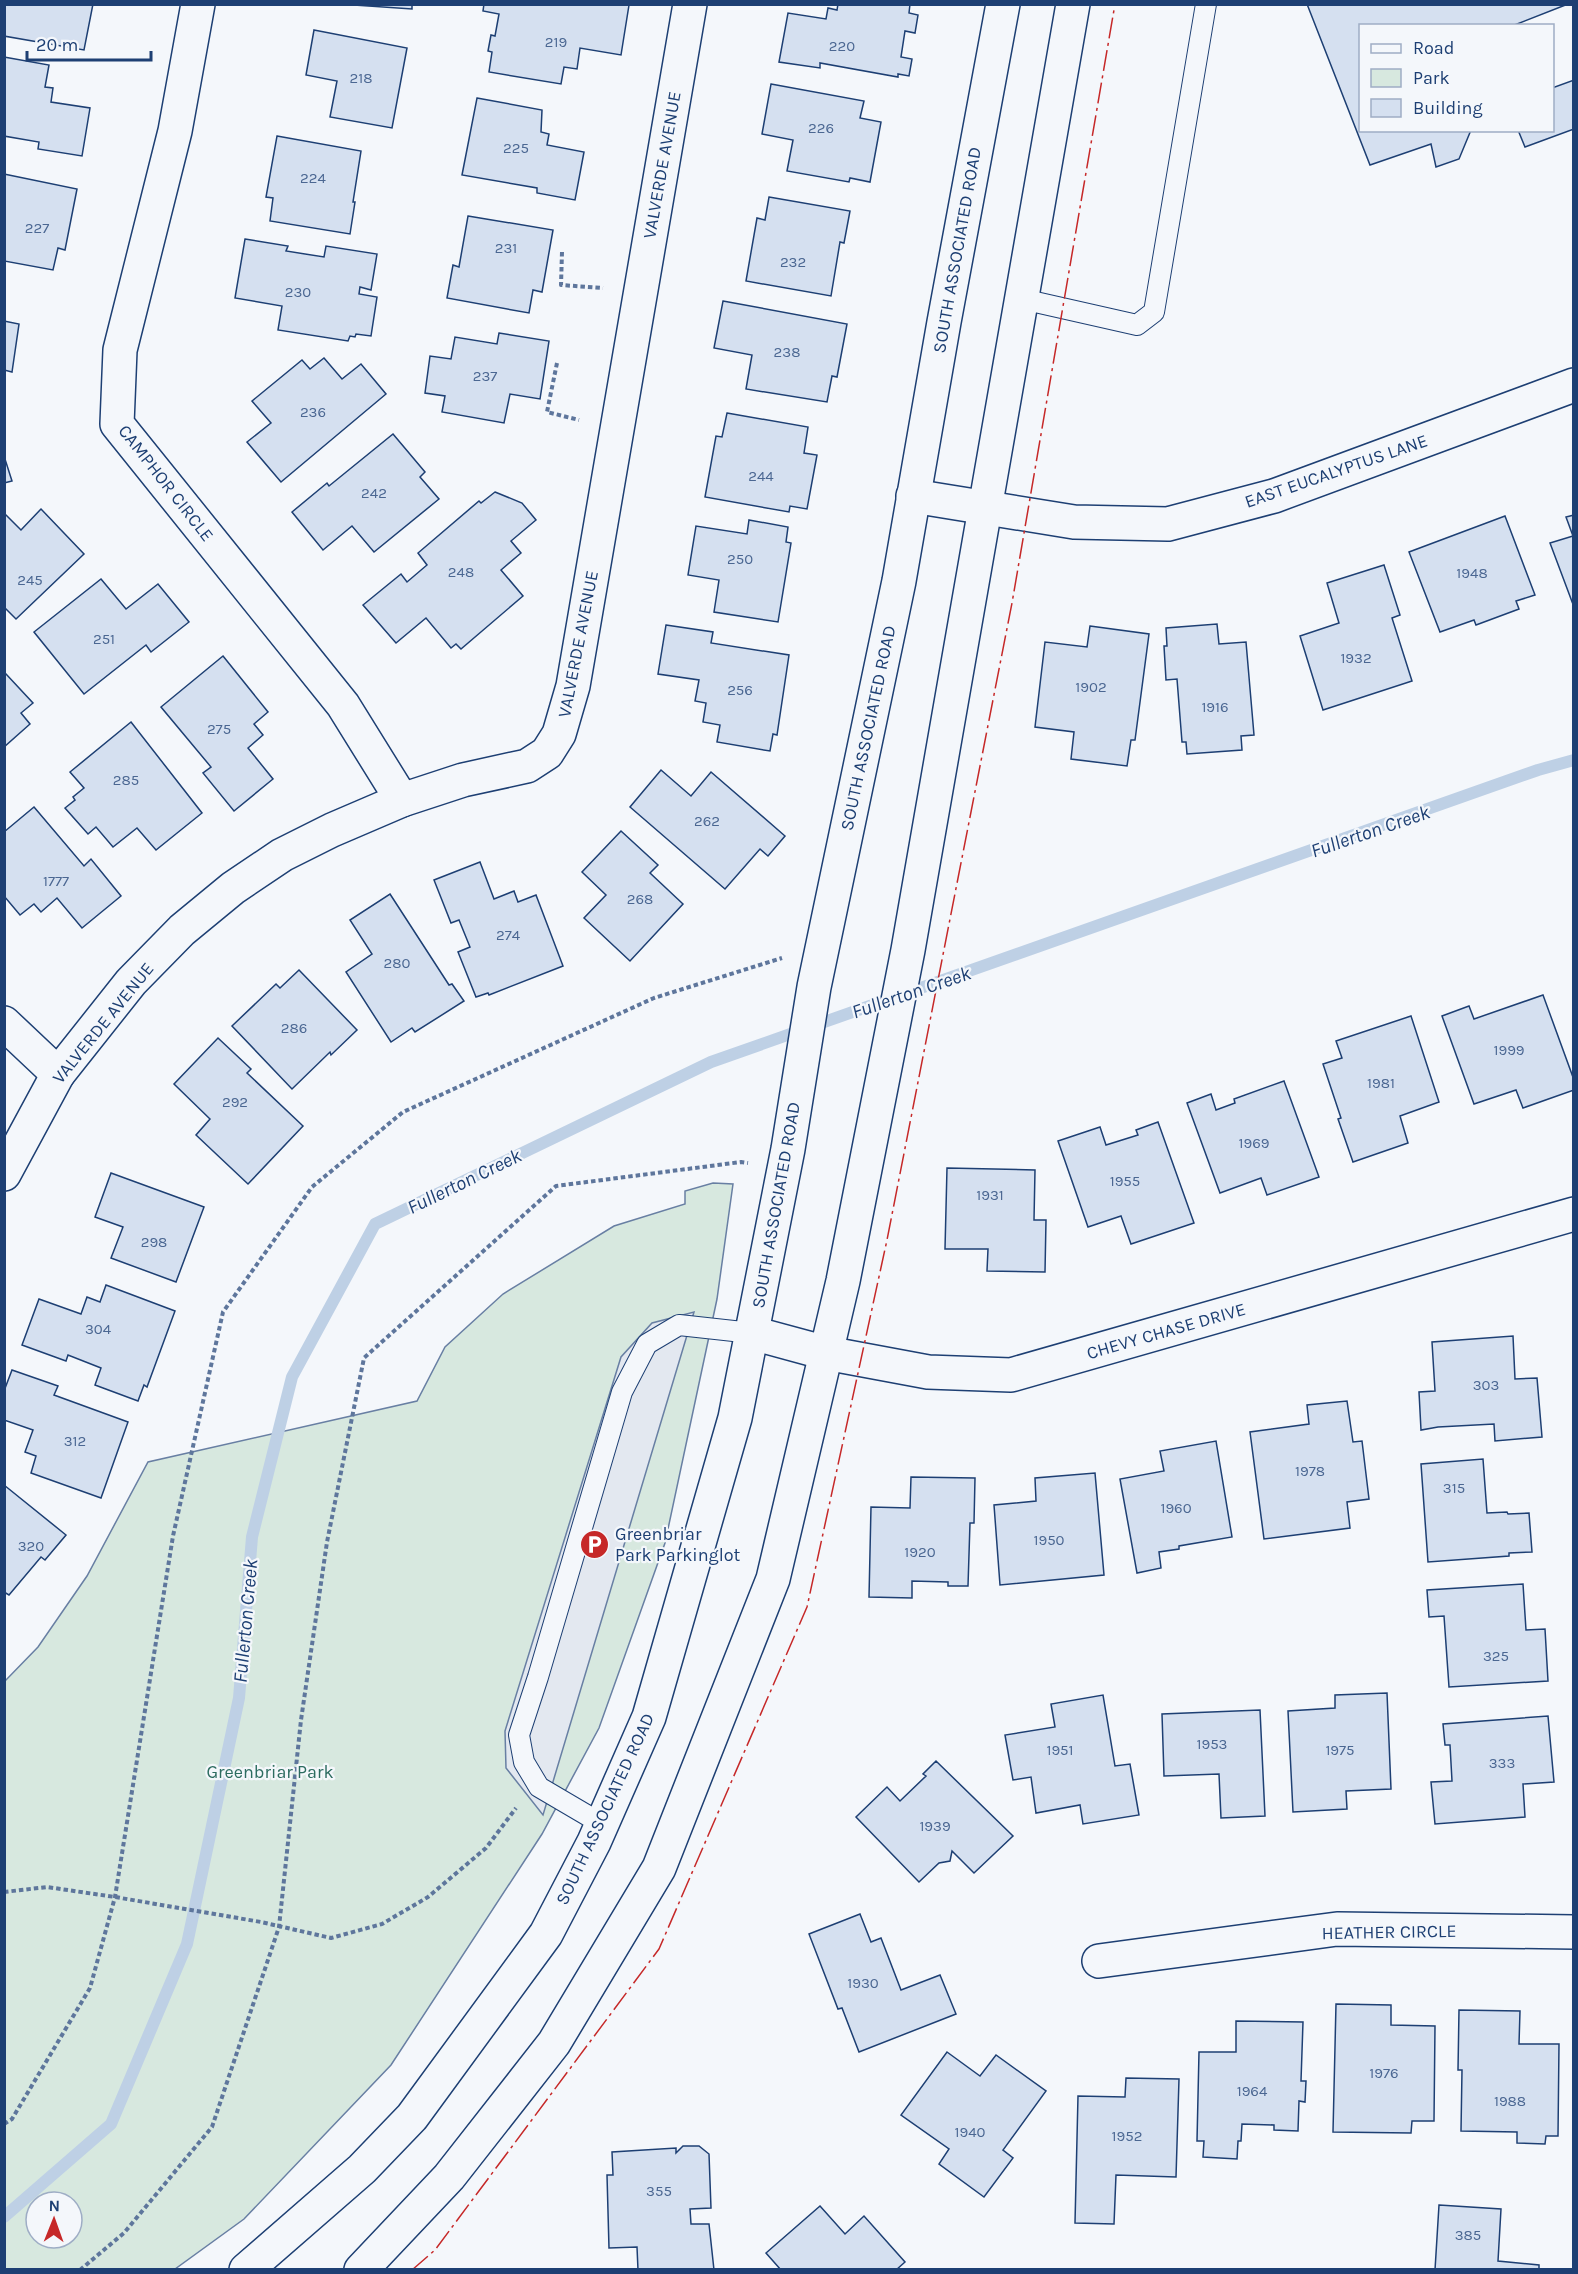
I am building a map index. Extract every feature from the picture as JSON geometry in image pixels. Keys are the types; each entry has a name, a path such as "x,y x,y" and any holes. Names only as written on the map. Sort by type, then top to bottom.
{"street":[{"name":"CAMPHOR CIRCLE","path":"198,4 175,131 120,350 117,424 343,705 402,800"},
{"name":"VALVERDE AVENUE","path":"4,1174 58,1074 131,982 183,930 233,888 282,855 332,830 402,800 464,780 527,766 547,753 559,734 567,711 577,665 690,4"},
{"name":"SOUTH ASSOCIATED ROAD","path":"246,2270 362,2169 412,2117 546,1934 602,1824 649,1717 735,1418 786,1160 817,975 899,581 1003,4"},
{"path":"361,2270 450,2177 554,2043 659,1868 773,1579 843,1281 908,950 1073,4"},
{"name":"EAST EUCALYPTUS LANE","path":"913,496 1074,522 1168,524 1274,496 1574,385"},
{"path":"4,1023 58,1074"},
{"name":"CHEVY CHASE DRIVE","path":"752,1333 826,1353 928,1372 1011,1375 1574,1214"},
{"name":"HEATHER CIRCLE","path":"1099,1961 1337,1929 1574,1932"}],"lane":[{"path":"1022,299 1137,325 1154,312 1206,4"},
{"path":"602,1824 539,1787 524,1762 519,1735 622,1392 647,1344 679,1325 752,1333"}],"path":[{"path":"562,252 561,285 611,289"},
{"path":"557,363 547,412 588,422"},
{"path":"4,2124 12,2119 90,1988 115,1897 173,1536 223,1312 312,1187 403,1112 654,998 779,958 817,975"},
{"path":"80,2270 124,2233 212,2127 279,1927 301,1720 327,1542 364,1358 556,1186 741,1162 786,1160"},
{"path":"4,1892 47,1887 261,1922 331,1938 382,1924 428,1897 486,1848 519,1804"}],"green space":[{"name":"Greenbriar Park","path":"713,1183 733,1184 717,1299 665,1543 599,1728 542,1834 391,2065 244,2219 175,2269 5,2270 5,1681 38,1647 87,1576 148,1462 417,1401 445,1347 503,1294 614,1226 685,1204 685,1191"}],"shaded area":[{"name":"Greenbriar Park Parkinglot","path":"694,1312 543,1815 506,1768 505,1731 621,1357 652,1323"}],"building":[{"path":"4,4 93,4 84,50 4,36"},
{"path":"339,4 412,4 412,9"},
{"path":"484,4 629,5 621,55 580,48 577,69 564,67 561,84 489,72 492,52 488,51 491,35 495,36 499,14 483,11"},
{"path":"838,4 910,4 909,13 918,15 915,33 905,31 901,57 912,59 909,76 898,74 898,77 820,63 820,68 779,62 788,13 826,19 828,8 837,10"},
{"path":"1307,4 1568,4 1517,24 1359,24 1359,132 1470,132 1459,159 1436,167 1431,144 1370,165"},
{"path":"314,30 407,48 392,128 330,117 337,81 306,75"},
{"path":"4,57 49,65 45,87 53,88 51,102 90,108 82,156 38,149 39,142 4,136"},
{"path":"1574,80 1574,129 1525,147 1519,132 1554,132 1554,87"},
{"path":"771,84 864,101 860,118 881,122 870,182 850,178 849,182 787,171 793,140 762,134"},
{"path":"477,98 542,110 541,132 549,134 547,145 584,152 575,200 537,193 537,188 462,175"},
{"path":"277,136 361,151 350,234 270,221 273,198 266,197"},
{"path":"4,174 77,189 65,250 58,248 53,270 4,261"},
{"path":"769,197 850,211 844,243 840,242 831,296 746,281 757,218 765,220"},
{"path":"468,216 553,230 542,292 533,290 529,313 447,298 453,265 459,267"},
{"path":"245,239 288,246 286,251 324,257 326,246 377,254 371,290 360,287 359,294 377,297 371,336 356,334 355,337 350,336 348,341 278,330 282,306 235,298"},
{"path":"723,301 847,324 837,377 832,376 827,402 746,389 752,355 714,348"},
{"path":"4,321 19,324 12,372 4,370"},
{"path":"499,333 549,341 540,399 510,394 504,423 442,412 445,396 425,393 430,356 451,359 455,337 497,344"},
{"path":"324,358 342,379 361,364 386,394 281,482 247,442 271,423 252,401 302,360 310,369"},
{"path":"727,413 808,427 804,453 817,455 807,509 790,506 789,512 705,497 716,436 722,437"},
{"path":"393,434 425,472 420,477 439,499 374,552 352,526 323,550 292,512 327,483 329,486"},
{"path":"4,456 12,481 4,483"},
{"path":"495,492 522,503 536,520 511,541 521,553 501,570 523,596 461,649 456,644 451,648 426,618 396,643 363,605 401,574 407,582 427,565 418,553 479,501 481,503"},
{"path":"41,509 84,554 16,619 4,607 4,513 21,530"},
{"path":"1574,515 1574,607 1550,543 1573,536 1566,517"},
{"path":"1505,516 1535,595 1516,601 1519,609 1476,625 1474,620 1440,632 1409,552"},
{"path":"749,520 788,527 786,542 791,543 778,622 714,612 719,580 688,575 696,526 747,534"},
{"path":"1384,565 1400,615 1392,618 1412,681 1323,710 1300,636 1339,623 1327,583"},
{"path":"101,579 126,609 158,584 189,622 151,652 146,645 84,694 34,632"},
{"path":"1217,624 1219,644 1246,642 1254,735 1241,736 1242,750 1187,754 1186,742 1182,742 1177,679 1166,680 1164,646 1167,646 1166,628"},
{"path":"666,625 713,632 711,643 789,655 777,735 773,734 770,751 717,742 720,725 703,722 706,703 695,701 699,680 658,674"},
{"path":"1090,626 1149,634 1135,740 1131,740 1127,766 1071,759 1074,732 1035,727 1045,642 1087,647"},
{"path":"223,656 268,712 254,724 263,735 248,748 273,779 234,811 203,773 211,767 161,707"},
{"path":"6,674 33,703 21,713 30,724 4,747 4,676"},
{"path":"131,722 202,813 156,850 137,828 113,847 96,827 88,834 65,808 84,788 70,772"},
{"path":"661,770 691,796 711,772 785,836 768,856 760,849 725,889 630,807"},
{"path":"34,807 84,866 91,859 121,896 82,928 57,898 41,912 34,904 20,915 4,896 4,832"},
{"path":"621,831 658,865 650,873 683,904 630,961 584,918 606,895 582,872"},
{"path":"480,862 494,899 514,891 518,902 536,895 563,966 489,995 488,993 476,997 458,952 470,947 459,920 451,923 434,880"},
{"path":"390,894 449,985 452,984 464,1001 415,1032 412,1028 391,1042 346,972 372,954 350,920"},
{"path":"299,970 357,1030 331,1055 330,1052 292,1089 232,1026 276,984 280,988"},
{"path":"1543,995 1574,1080 1574,1090 1523,1108 1516,1090 1474,1104 1442,1016 1469,1006 1474,1019"},
{"path":"1411,1016 1439,1102 1400,1116 1408,1143 1353,1162 1323,1064 1342,1058 1336,1041"},
{"path":"218,1038 251,1069 247,1073 303,1126 248,1184 196,1135 210,1119 174,1084"},
{"path":"1284,1081 1319,1177 1267,1195 1261,1178 1220,1193 1187,1103 1211,1094 1216,1110 1235,1103 1234,1099"},
{"path":"1158,1122 1194,1223 1131,1244 1121,1216 1088,1227 1058,1141 1100,1127 1106,1145 1138,1135 1136,1130"},
{"path":"947,1168 1035,1170 1034,1220 1046,1220 1045,1272 987,1271 988,1249 945,1249"},
{"path":"111,1173 204,1207 176,1282 111,1258 123,1227 95,1217"},
{"path":"106,1285 175,1311 147,1387 144,1385 138,1401 95,1385 101,1368 68,1355 66,1361 22,1345 39,1299 81,1314 87,1297 100,1302"},
{"path":"1513,1336 1515,1379 1537,1378 1542,1437 1495,1441 1494,1424 1421,1430 1419,1392 1435,1391 1432,1342"},
{"path":"12,1370 58,1386 54,1395 128,1422 101,1498 31,1473 36,1456 25,1452 33,1430 4,1420 4,1391"},
{"path":"1347,1401 1353,1442 1362,1441 1369,1499 1347,1502 1350,1528 1264,1539 1250,1432 1309,1424 1307,1405"},
{"path":"1216,1441 1232,1537 1179,1546 1179,1549 1159,1552 1161,1568 1137,1573 1120,1479 1164,1471 1160,1451"},
{"path":"1483,1459 1487,1513 1529,1513 1532,1552 1428,1562 1421,1464"},
{"path":"1095,1473 1104,1575 1000,1585 994,1505 1036,1501 1035,1478"},
{"path":"911,1477 975,1478 974,1523 970,1523 968,1586 948,1586 948,1582 912,1581 912,1598 869,1597 871,1507 910,1508"},
{"path":"4,1485 66,1535 45,1560 41,1557 9,1595 4,1592"},
{"path":"1523,1584 1526,1630 1545,1629 1548,1681 1449,1687 1444,1616 1429,1617 1427,1590"},
{"path":"1387,1693 1391,1789 1346,1791 1347,1809 1293,1812 1288,1711 1335,1708 1335,1695"},
{"path":"1103,1695 1115,1766 1130,1764 1139,1815 1083,1824 1080,1805 1036,1813 1031,1777 1013,1780 1005,1735 1055,1727 1051,1704"},
{"path":"1260,1710 1265,1816 1221,1818 1219,1774 1164,1776 1162,1714"},
{"path":"1548,1716 1554,1782 1523,1784 1525,1817 1435,1824 1431,1782 1452,1781 1450,1745 1445,1745 1443,1724"},
{"path":"936,1761 1013,1836 974,1873 952,1851 950,1861 939,1863 919,1882 856,1817 887,1787 900,1801 926,1776 923,1774"},
{"path":"860,1914 871,1942 881,1938 901,1990 940,1975 956,2014 859,2052 842,2008 838,2009 809,1934"},
{"path":"1336,2004 1391,2005 1391,2025 1435,2026 1434,2121 1412,2121 1411,2133 1333,2132"},
{"path":"1459,2010 1520,2011 1519,2044 1559,2044 1558,2136 1546,2136 1545,2144 1517,2143 1517,2132 1461,2131 1462,2070 1458,2070"},
{"path":"1236,2021 1303,2022 1301,2081 1306,2081 1305,2102 1299,2101 1298,2131 1274,2130 1274,2125 1242,2124 1237,2159 1203,2157 1204,2141 1197,2141 1199,2052 1236,2052"},
{"path":"947,2052 980,2076 996,2055 1046,2091 1003,2150 1013,2158 984,2197 939,2164 949,2149 901,2115"},
{"path":"1126,2078 1179,2079 1176,2177 1116,2175 1114,2224 1075,2223 1078,2096 1125,2097"},
{"path":"683,2146 699,2146 709,2154 711,2208 690,2209 691,2224 709,2224 714,2270 638,2270 637,2247 609,2248 607,2175 613,2175 612,2152 676,2148 676,2153"},
{"path":"1439,2205 1501,2209 1498,2261 1539,2265 1539,2270 1435,2270"},
{"path":"820,2206 845,2234 864,2216 905,2262 896,2270 781,2270 766,2253"}],"waterway":[{"name":"Fullerton Creek","path":"4,2217 111,2124 187,1944 239,1698 252,1537 292,1377 375,1224 711,1062 1538,770 1574,760"}],"power":[{"path":"412,2270 435,2250 659,1949 807,1607 887,1240 1012,603 1115,4"}],"place":[{"name":"Greenbriar Park Parkinglot","path":"594,1544"}]}
